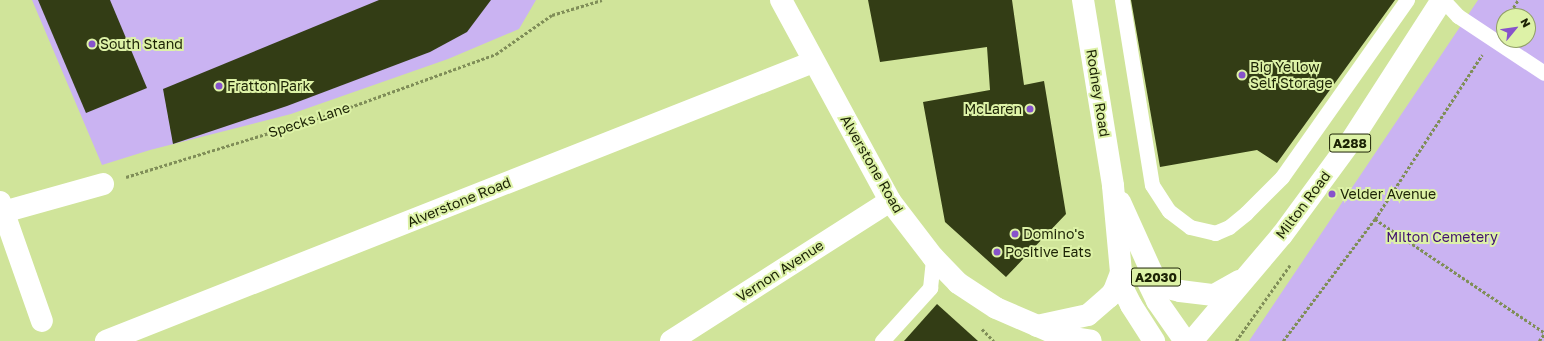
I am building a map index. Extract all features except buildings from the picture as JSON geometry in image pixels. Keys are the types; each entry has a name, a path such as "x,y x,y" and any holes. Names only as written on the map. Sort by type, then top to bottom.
{"street":[{"name":"Alverstone Road","path":"781,0 813,62 890,201 933,257 958,283 996,308 1061,336 1090,341"},
{"name":"Rodney Road","path":"1083,0 1113,186 1124,292 1154,341"},
{"name":"Milton Road","path":"1192,341 1282,235 1351,141 1443,0"},
{"name":"Alverstone Road","path":"106,341 813,62"},
{"path":"42,321 1,209 103,184"},
{"name":"Rodney Road","path":"1113,186 1152,272 1164,287 1180,292 1214,295 1247,277"},
{"name":"Rodney Road","path":"1113,186 1138,262 1157,301 1185,341"},
{"name":"Vernon Avenue","path":"671,341 890,201"},
{"path":"1037,326 1088,315 1111,294 1121,273"}],"lane":[{"path":"1122,0 1152,185 1169,211 1190,227 1215,233 1229,227 1246,213 1282,177 1407,0"},
{"path":"1443,0 1458,16 1544,73"},
{"path":"882,341 930,288 933,257"}],"path":[{"name":"Specks Lane","path":"103,184 331,114 488,57 507,47 552,15 602,0"},
{"path":"1283,341 1375,220 1493,39"},
{"path":"1375,220 1544,333 1539,341"}],"green space":[{"name":"Fratton Park","path":"32,0 536,0 519,29 448,59 291,114 150,150 102,165"},
{"name":"Milton Cemetery","path":"1478,0 1544,0 1544,341 1249,341"}],"place":[{"name":"South Stand","path":"92,44"},
{"name":"Big Yellow Self Storage","path":"1242,75"},
{"name":"Fratton Park","path":"219,86"},
{"name":"McLaren","path":"1030,109"},
{"name":"Velder Avenue","path":"1332,194"},
{"name":"Domino's","path":"1015,234"},
{"name":"Positive Eats","path":"997,252"}]}
